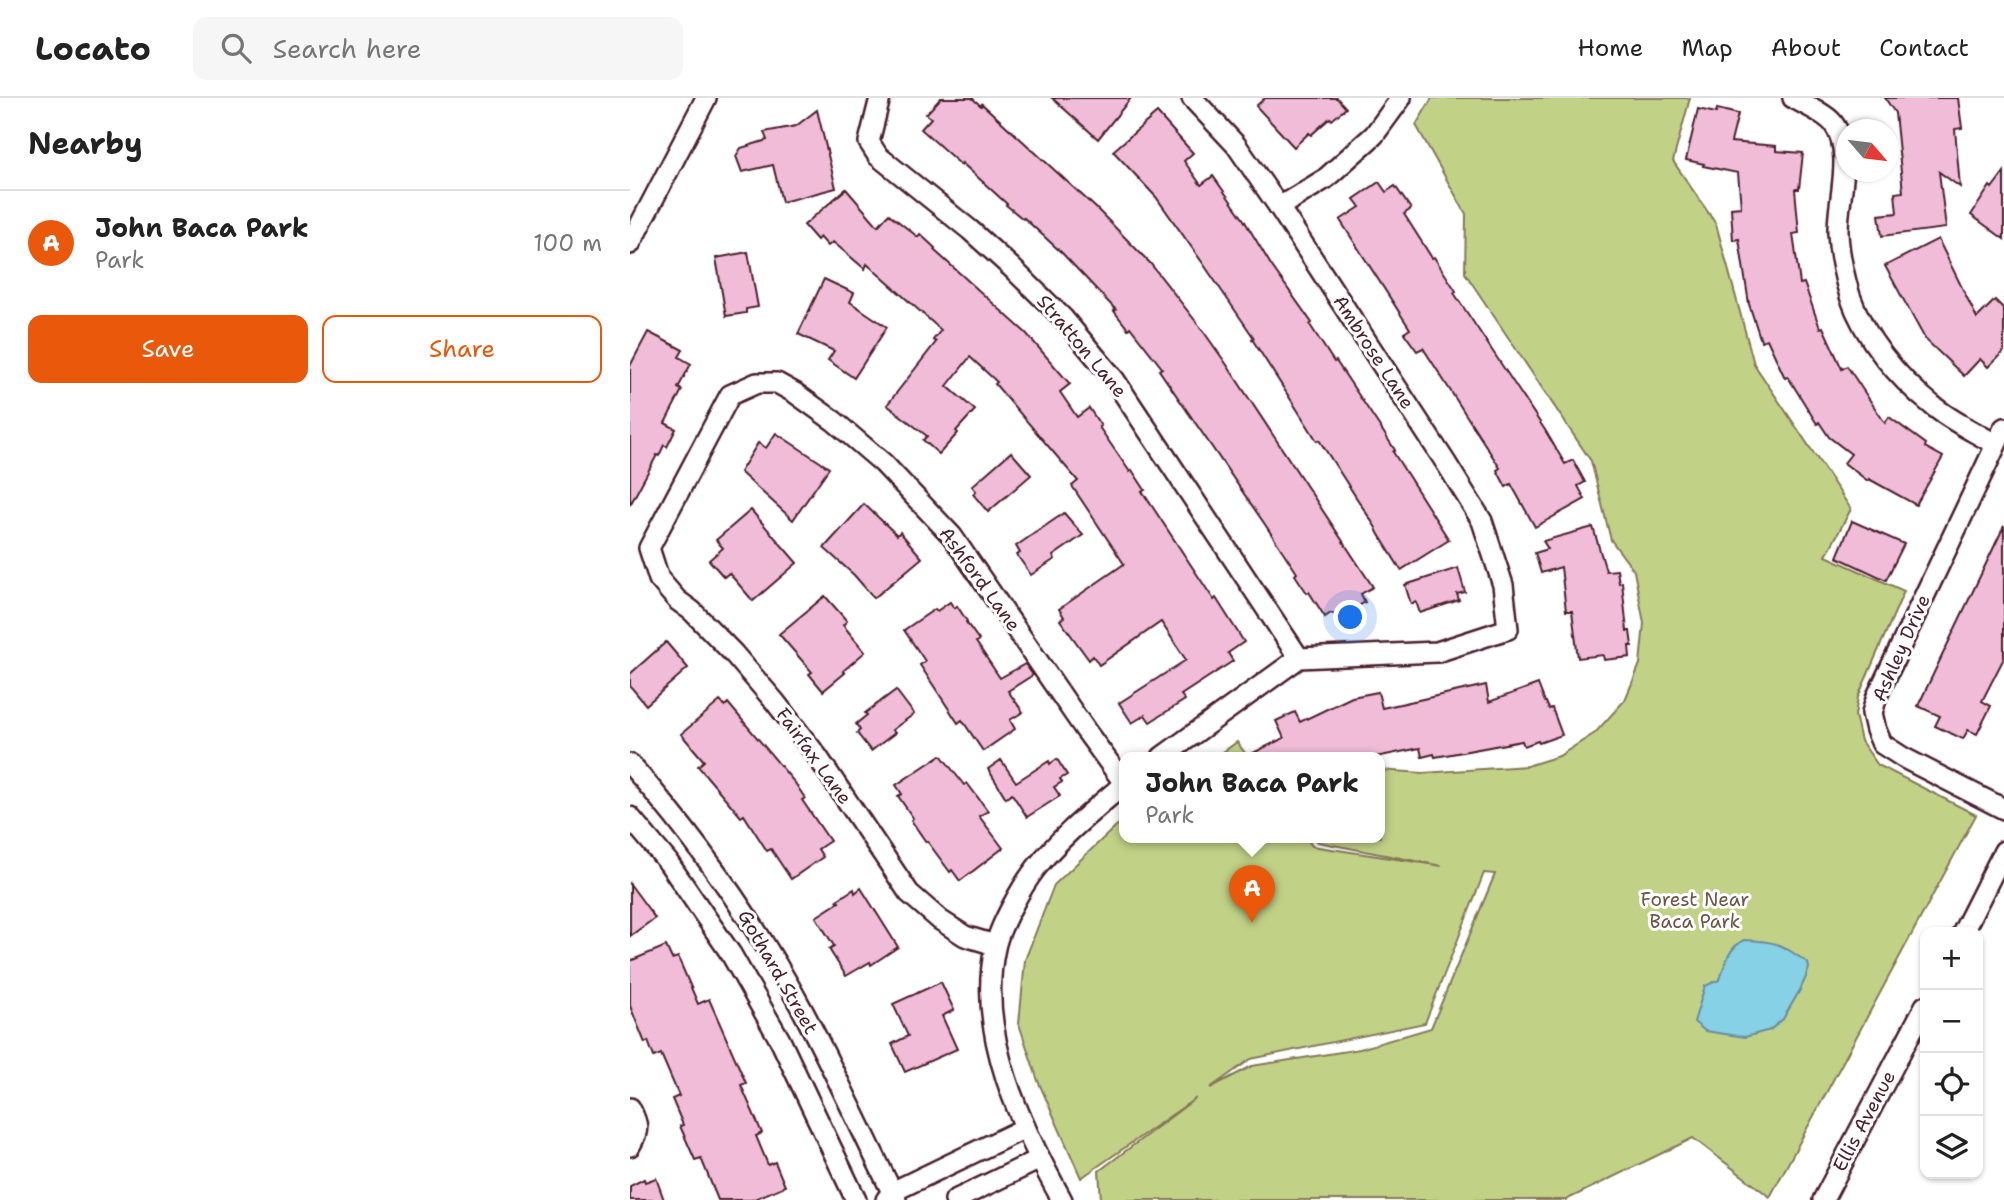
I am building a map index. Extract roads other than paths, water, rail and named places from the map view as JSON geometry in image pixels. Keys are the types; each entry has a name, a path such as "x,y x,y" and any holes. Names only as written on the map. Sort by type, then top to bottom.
{"street":[{"path":"630,244 706,98"},
{"name":"Stratton Lane","path":"880,98 869,142 878,156 970,230 1063,318 1114,379 1299,658"},
{"name":"Ambrose Lane","path":"1192,98 1236,145 1446,463 1482,521 1503,585 1508,629 1437,652 1299,658"},
{"path":"1279,207 1325,179 1374,135 1401,98"},
{"path":"1793,98 1832,122 1840,138 1844,159 1838,233 1843,267 1851,298 1879,350 1901,377 1933,406 2000,436"},
{"name":"Ashford Lane","path":"649,548 730,395 757,383 777,383 835,421 883,463 952,536 1119,777"},
{"name":"Ashley Drive","path":"2000,436 1877,696 1872,713 1875,730 1882,744 2004,809"},
{"name":"Fairfax Lane","path":"649,548 659,579 677,600 692,611 734,654 776,703 817,756 909,894 940,920 965,936 995,945"},
{"path":"1169,752 1299,658"},
{"name":"Gothard Street","path":"630,764 712,863 755,929 803,1011 891,1197"},
{"path":"1062,1200 1025,1128 1001,1065 993,1025 992,965 995,945 1035,869 1065,837 1119,788"},
{"name":"Gothard Street","path":"630,817 668,862 731,954 780,1040 856,1200"},
{"path":"1966,927 2004,851"},
{"name":"Ellis Avenue","path":"1823,1200 1920,1016"},
{"path":"630,1108 638,1124 632,1142"},
{"path":"891,1197 1025,1128"},
{"path":"956,1200 1040,1159"}],"water":[{"path":"1744,940 1772,943 1791,952 1808,963 1806,977 1783,1019 1770,1030 1745,1037 1705,1031 1694,1022 1705,986 1719,980 1730,952"}],"place":[{"name":"John Baca Park","path":"1252,923"}],"park label":[{"name":"Forest Near Baca Park","path":"1695,910"}]}
